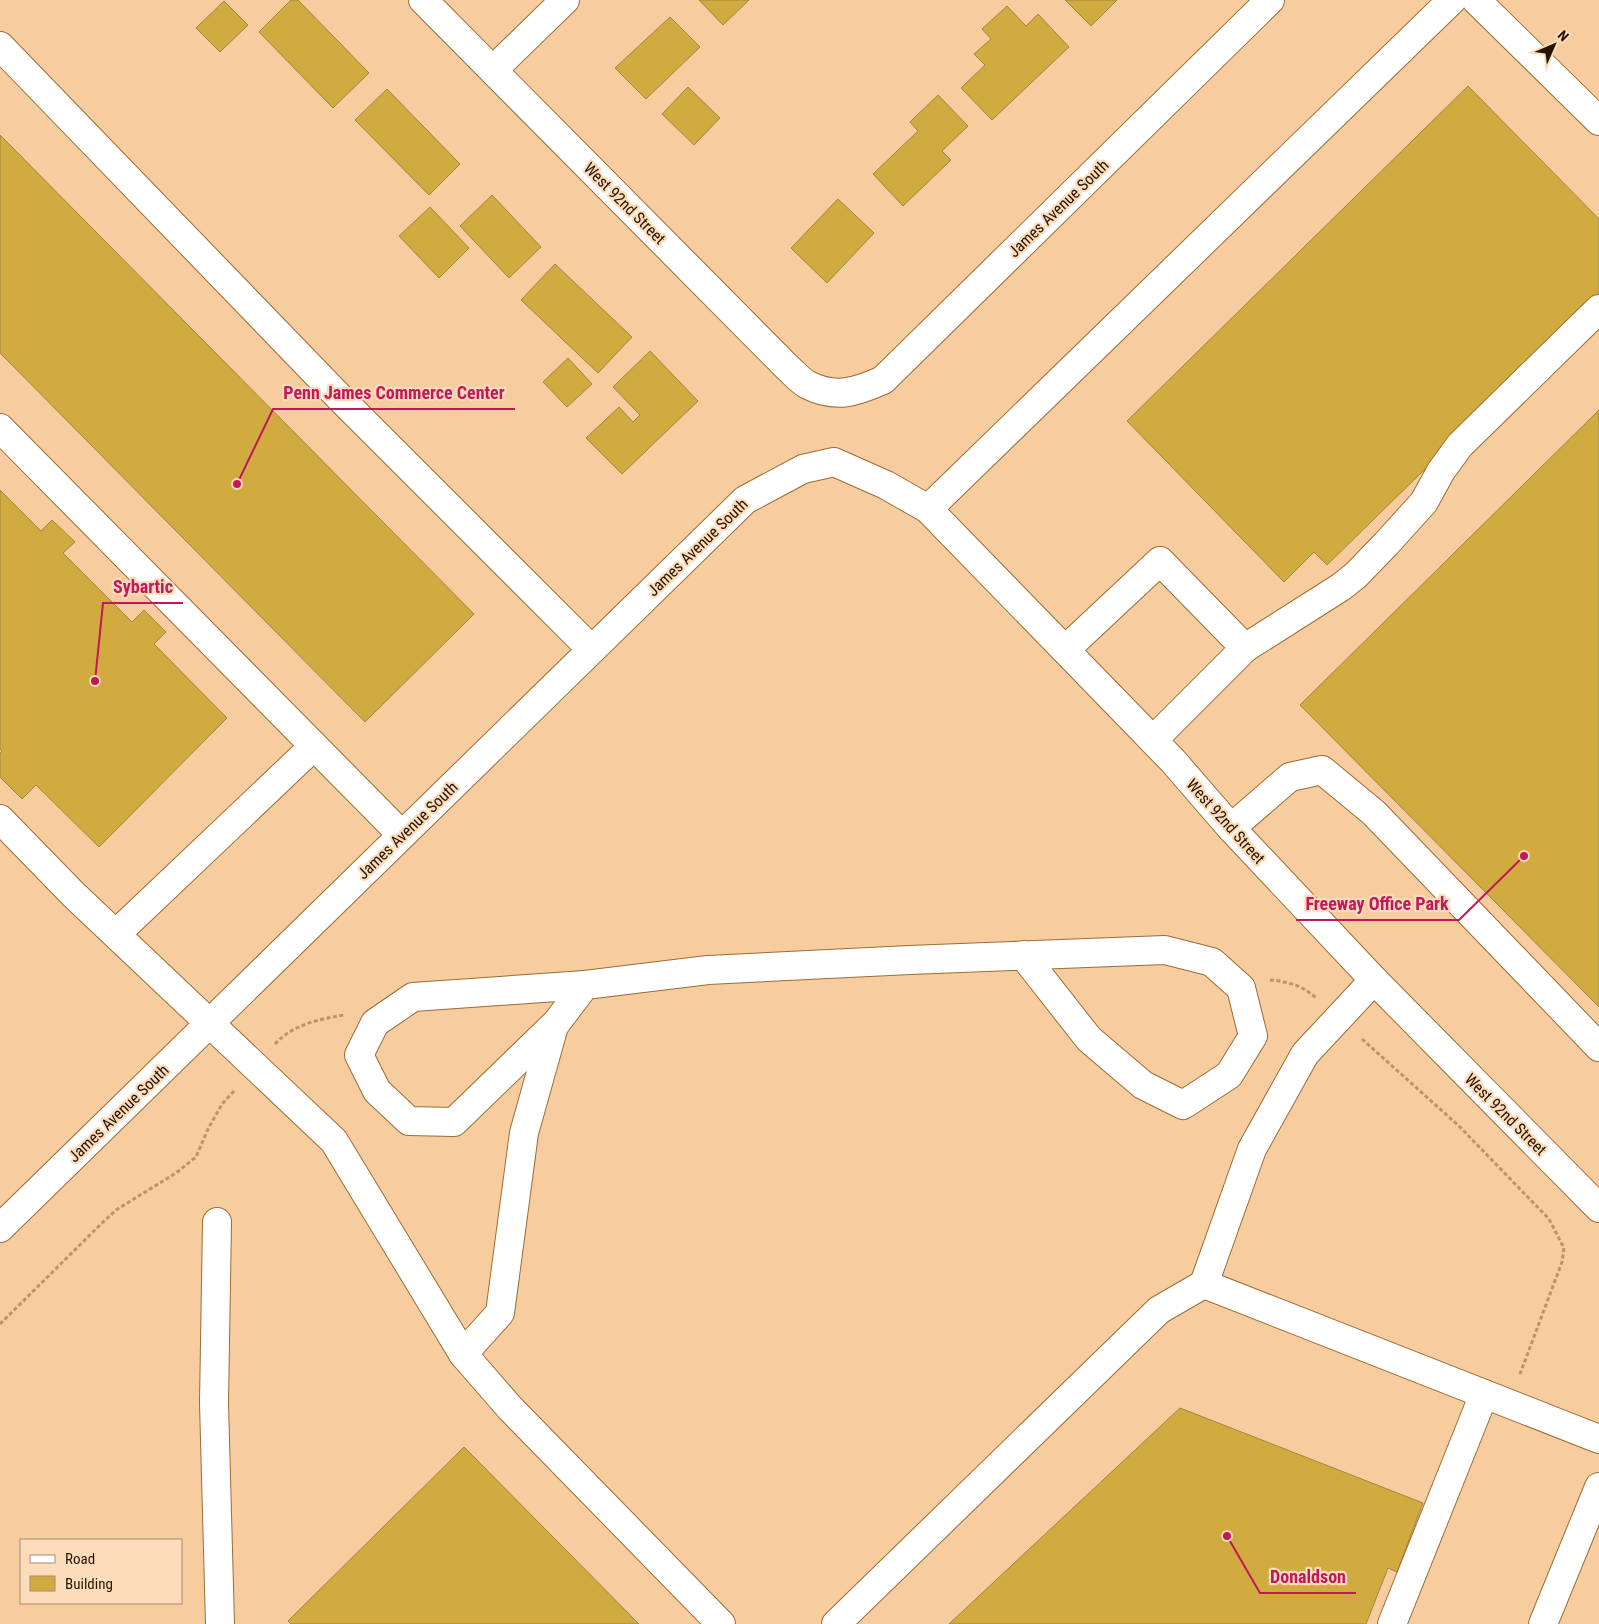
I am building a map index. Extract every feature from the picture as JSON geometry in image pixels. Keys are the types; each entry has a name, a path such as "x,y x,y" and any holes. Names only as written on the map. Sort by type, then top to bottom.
{"street":[{"name":"West 92nd Street","path":"423,0 787,366 806,384 834,394"},
{"path":"493,70 565,0"},
{"name":"James Avenue South","path":"834,394 861,390 883,380 1270,0"},
{"path":"928,509 1452,0"},
{"path":"1476,0 1599,121"},
{"path":"0,46 337,395 592,650"},
{"path":"1153,740 1245,648 1341,587 1356,575 1424,502 1441,471 1460,445 1599,309"},
{"path":"0,428 402,835"},
{"name":"West 92nd Street","path":"834,462 886,485 928,509 1153,740 1231,828 1374,980 1599,1208"},
{"name":"James Avenue South","path":"0,1228 745,500 803,468 834,462"},
{"path":"1066,649 1160,561 1245,648"},
{"path":"116,934 314,746"},
{"path":"1231,828 1290,777 1322,770 1374,813 1599,1047"},
{"path":"0,819 73,894 334,1141 463,1354 510,1408 721,1624"},
{"path":"585,985 554,1026 454,1122 409,1121 377,1091 360,1055 375,1023 413,997 585,985 708,970 1023,955 1165,950 1212,962 1241,988 1253,1036 1229,1075 1183,1105 1143,1085 1089,1039 1023,955"},
{"path":"836,1624 1159,1310 1204,1284 1252,1149 1305,1054 1374,980"},
{"path":"463,1354 500,1313 524,1133 554,1026"},
{"path":"218,1222 214,1403 220,1624"},
{"path":"1204,1284 1599,1439"},
{"path":"1392,1624 1484,1394"},
{"path":"1543,1624 1599,1488"}],"path":[{"path":"1269,980 1285,981 1312,993 1459,1126 1549,1219 1564,1248 1562,1262 1509,1404"},
{"path":"0,1324 116,1210 176,1173 196,1157 208,1129 222,1104 283,1036 317,1020 345,1015"}],"building":[{"path":"291,0 298,0 369,73 333,108 259,32"},
{"path":"699,0 749,0 723,25"},
{"path":"1065,0 1117,0 1091,26"},
{"path":"224,1 248,25 220,52 196,28"},
{"path":"1007,6 1026,26 1038,14 1069,47 992,120 961,88 985,65 974,54 991,39 982,29"},
{"path":"670,17 700,47 646,99 615,68"},
{"path":"1468,86 1599,219 1599,299 1327,565 1314,552 1284,582 1127,421"},
{"path":"688,87 720,118 694,145 662,114"},
{"path":"387,89 460,164 429,195 355,120"},
{"path":"938,95 968,126 942,151 951,160 903,206 873,174 918,131 910,122"},
{"path":"0,135 474,614 365,722 0,353"},
{"path":"492,195 541,247 509,278 460,226"},
{"path":"838,199 874,233 827,283 791,248"},
{"path":"430,207 469,248 439,278 399,236"},
{"path":"555,264 632,337 598,373 521,300"},
{"path":"650,351 698,401 622,474 586,438 619,407 633,422 640,415 613,387"},
{"path":"568,358 592,384 567,407 543,382"},
{"path":"1599,410 1599,1007 1300,705"},
{"path":"0,490 41,531 52,520 75,542 63,553 132,622 144,610 166,632 154,644 227,718 99,847 36,785 22,799 0,777 0,753 2,751 0,749"},
{"path":"1180,1408 1423,1503 1397,1572 1388,1568 1366,1624 949,1624"},
{"path":"464,1447 639,1624 291,1624 288,1621"}],"place":[{"name":"Penn James Commerce Center","path":"237,484"},
{"name":"Sybartic","path":"95,681"},
{"name":"Freeway Office Park","path":"1524,856"},
{"name":"Donaldson","path":"1227,1536"}]}
